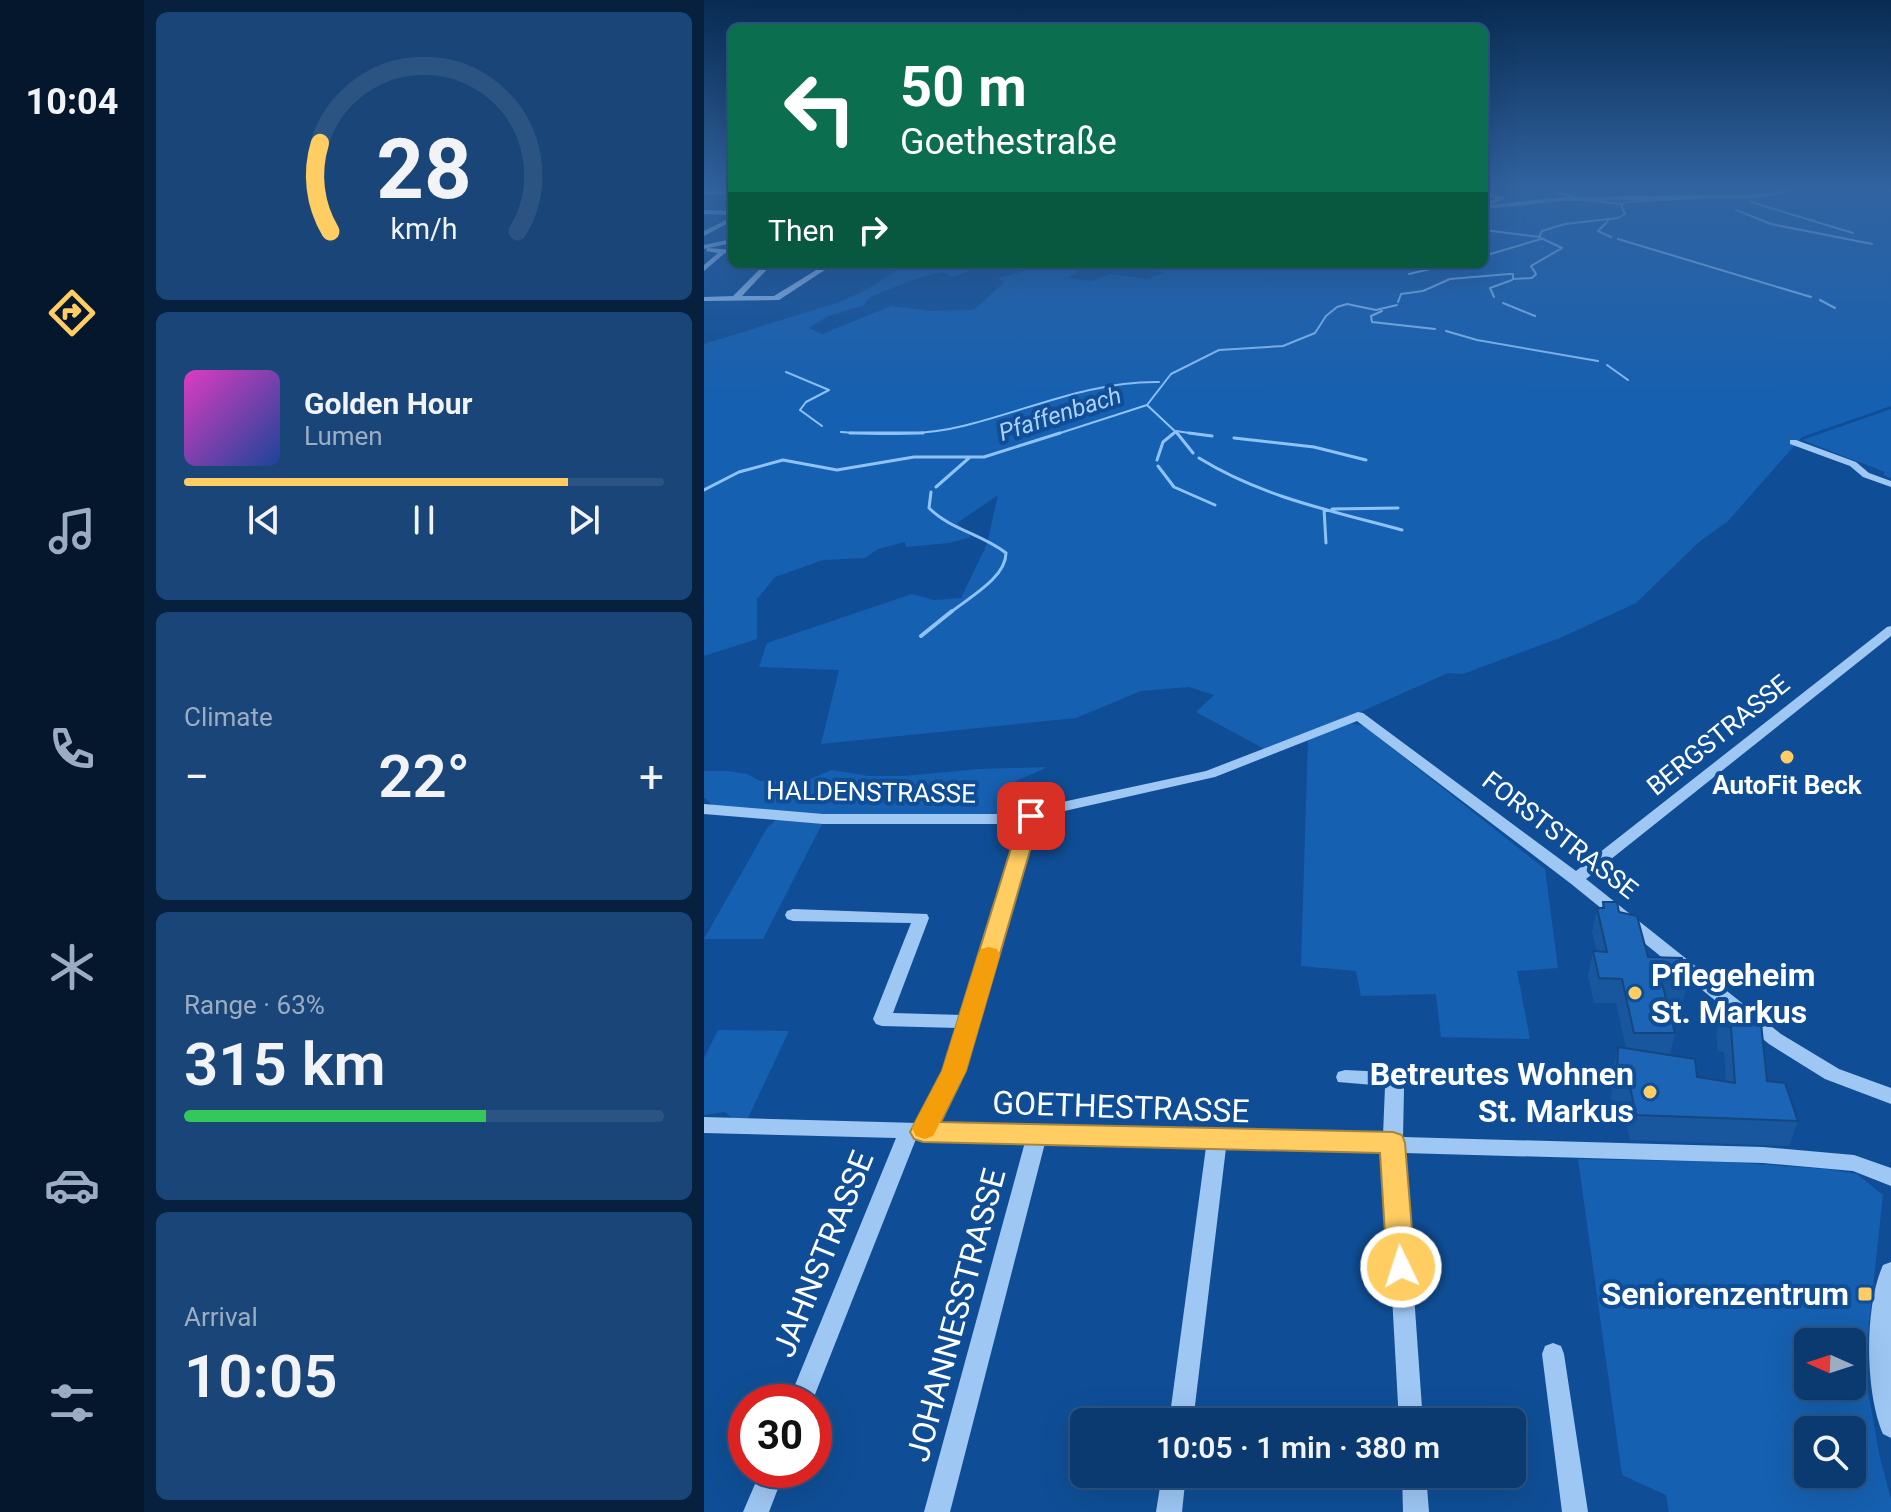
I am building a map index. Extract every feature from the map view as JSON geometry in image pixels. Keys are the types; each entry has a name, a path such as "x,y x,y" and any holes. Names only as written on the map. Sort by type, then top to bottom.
{"street":[{"path":"736,298 765,268"},
{"path":"704,299 776,298 825,268"},
{"path":"1793,442 1853,464 1866,475 1891,484"},
{"name":"BERGSTRASSE","path":"1576,879 1891,630"},
{"name":"FORSTSTRASSE","path":"1358,716 1576,879 1775,1039 1832,1074 1891,1096"},
{"name":"HALDENSTRASSE","path":"704,809 823,819 1007,819 1031,816 1096,797 1210,774 1358,716"},
{"name":"JAHNSTRASSE","path":"808,1384 916,1131 954,1071 1031,816"},
{"path":"793,915 921,918 882,1019 969,1022"},
{"path":"1345,1077 1393,1082 1393,1143 1410,1408"},
{"name":"GOETHESTRASSE","path":"704,1125 1763,1155 1854,1163 1891,1177"},
{"name":"JOHANNESSTRASSE","path":"937,1512 1037,1135"},
{"path":"1183,1408 1217,1140"},
{"path":"1891,1272 1881,1318 1879,1356 1882,1395 1891,1426"},
{"path":"1553,1354 1575,1512"},
{"path":"756,1512 766,1488"},
{"path":"1169,1512 1172,1488"},
{"path":"1415,1488 1416,1512"}],"shaded area":[{"path":"1488,258 1891,258 1891,406 1802,437 1728,521 1699,542 1636,603 1560,638 1463,674 1448,673 1270,752 1196,712 1214,695 1189,687 1141,691 1076,718 821,744 839,670 759,667 767,643 912,594 934,600 961,598 987,544 998,495 957,523 971,537 949,543 906,547 905,542 878,549 865,558 823,560 775,577 757,599 757,639 704,656 704,344 837,303 868,289 900,268 977,268 952,277 942,272 915,279 870,297 864,305 828,316 809,328 822,334 891,306 928,311 974,310 1004,282 998,278 1036,268 1081,269 1069,278 1091,281 1110,274 1148,279 1164,272 1140,268 1488,268"},
{"path":"1891,409 1891,478 1883,475 1885,472 1802,440"},
{"path":"1349,723 1364,726 1545,869 1558,968 1517,971 1530,1039 1441,1037 1436,994 1361,996 1356,971 1301,966 1308,739"},
{"path":"1047,767 1006,788 999,815 830,815 713,806 704,797 704,771 747,774 760,781 805,781 832,770 868,776 903,776"},
{"path":"777,819 823,822 763,939 704,939 767,828"},
{"path":"718,1030 789,1031 748,1118 732,1118 725,1112 704,1115 704,1058"},
{"path":"1578,1159 1726,1162 1857,1174 1883,1195 1866,1351 1866,1328 1794,1328 1794,1400 1866,1400 1866,1380 1891,1499 1891,1512 1669,1512 1666,1495 1622,1475"}],"building":[{"path":"1603,902 1617,902 1619,912 1637,916 1648,957 1682,958 1688,980 1661,979 1675,1033 1634,1033 1622,979 1599,978 1593,951 1607,952 1597,908 1604,908"},
{"path":"1723,1009 1760,1013 1767,1081 1785,1083 1798,1121 1636,1115 1628,1077 1617,1075 1618,1047 1695,1059 1697,1077 1735,1083 1731,1027 1725,1026"}],"waterway":[{"name":"Pfaffenbach","path":"1398,302 1401,294 1423,291 1450,279 1509,274 1513,274 1513,279 1532,278 1536,274 1531,266 1546,258"},
{"path":"1680,258 1811,297"},
{"path":"1409,274 1434,268"},
{"path":"1494,297 1490,288 1512,280"},
{"path":"1820,300 1835,308"},
{"path":"1503,303 1535,316"},
{"name":"Pfaffenbach","path":"1147,405 1171,374 1219,350 1283,346 1315,333 1326,316 1347,304 1376,310 1397,305"},
{"path":"1382,311 1371,316 1372,322 1435,329"},
{"path":"1446,331 1477,340 1598,361"},
{"path":"1607,365 1628,380"},
{"path":"786,372 829,390 806,402 800,410 822,426"},
{"path":"918,433 988,419 1084,391 1159,382"},
{"name":"Pfaffenbach","path":"1054,435 1147,405"},
{"path":"1147,405 1175,432"},
{"path":"841,432 856,433"},
{"path":"1175,432 1193,434"},
{"path":"850,433 856,433"},
{"path":"856,433 918,433"},
{"path":"856,433 918,433"},
{"path":"918,433 923,433"},
{"name":"Pfaffenbach","path":"704,490 739,472 783,460 837,470 914,457 984,457 1060,433"},
{"path":"1157,460 1163,442 1174,433"},
{"path":"1189,433 1193,434"},
{"path":"1177,434 1193,453"},
{"path":"1193,434 1212,436"},
{"path":"1193,434 1203,435"},
{"path":"1234,438 1314,447 1366,460"},
{"path":"936,487 969,458"},
{"path":"1199,458 1247,483 1324,509"},
{"path":"1158,466 1174,487 1215,505"},
{"path":"931,492 929,508 1006,553 1000,571 993,579 950,613"},
{"path":"1332,509 1398,508"},
{"path":"1324,509 1402,530"},
{"path":"1324,509 1326,543"},
{"path":"921,636 952,611"}],"slow traffic":[{"path":"925,1128 954,1071 989,955"}],"place":[{"name":"AutoFit Beck","path":"1787,757"},
{"name":"Pflegeheim St. Markus","path":"1635,993"},
{"name":"Betreutes Wohnen St. Markus","path":"1650,1092"},
{"name":"Seniorenzentrum","path":"1865,1294"}],"route":[{"path":"1031,816 954,1071 923,1132 1393,1143 1401,1267"}]}
